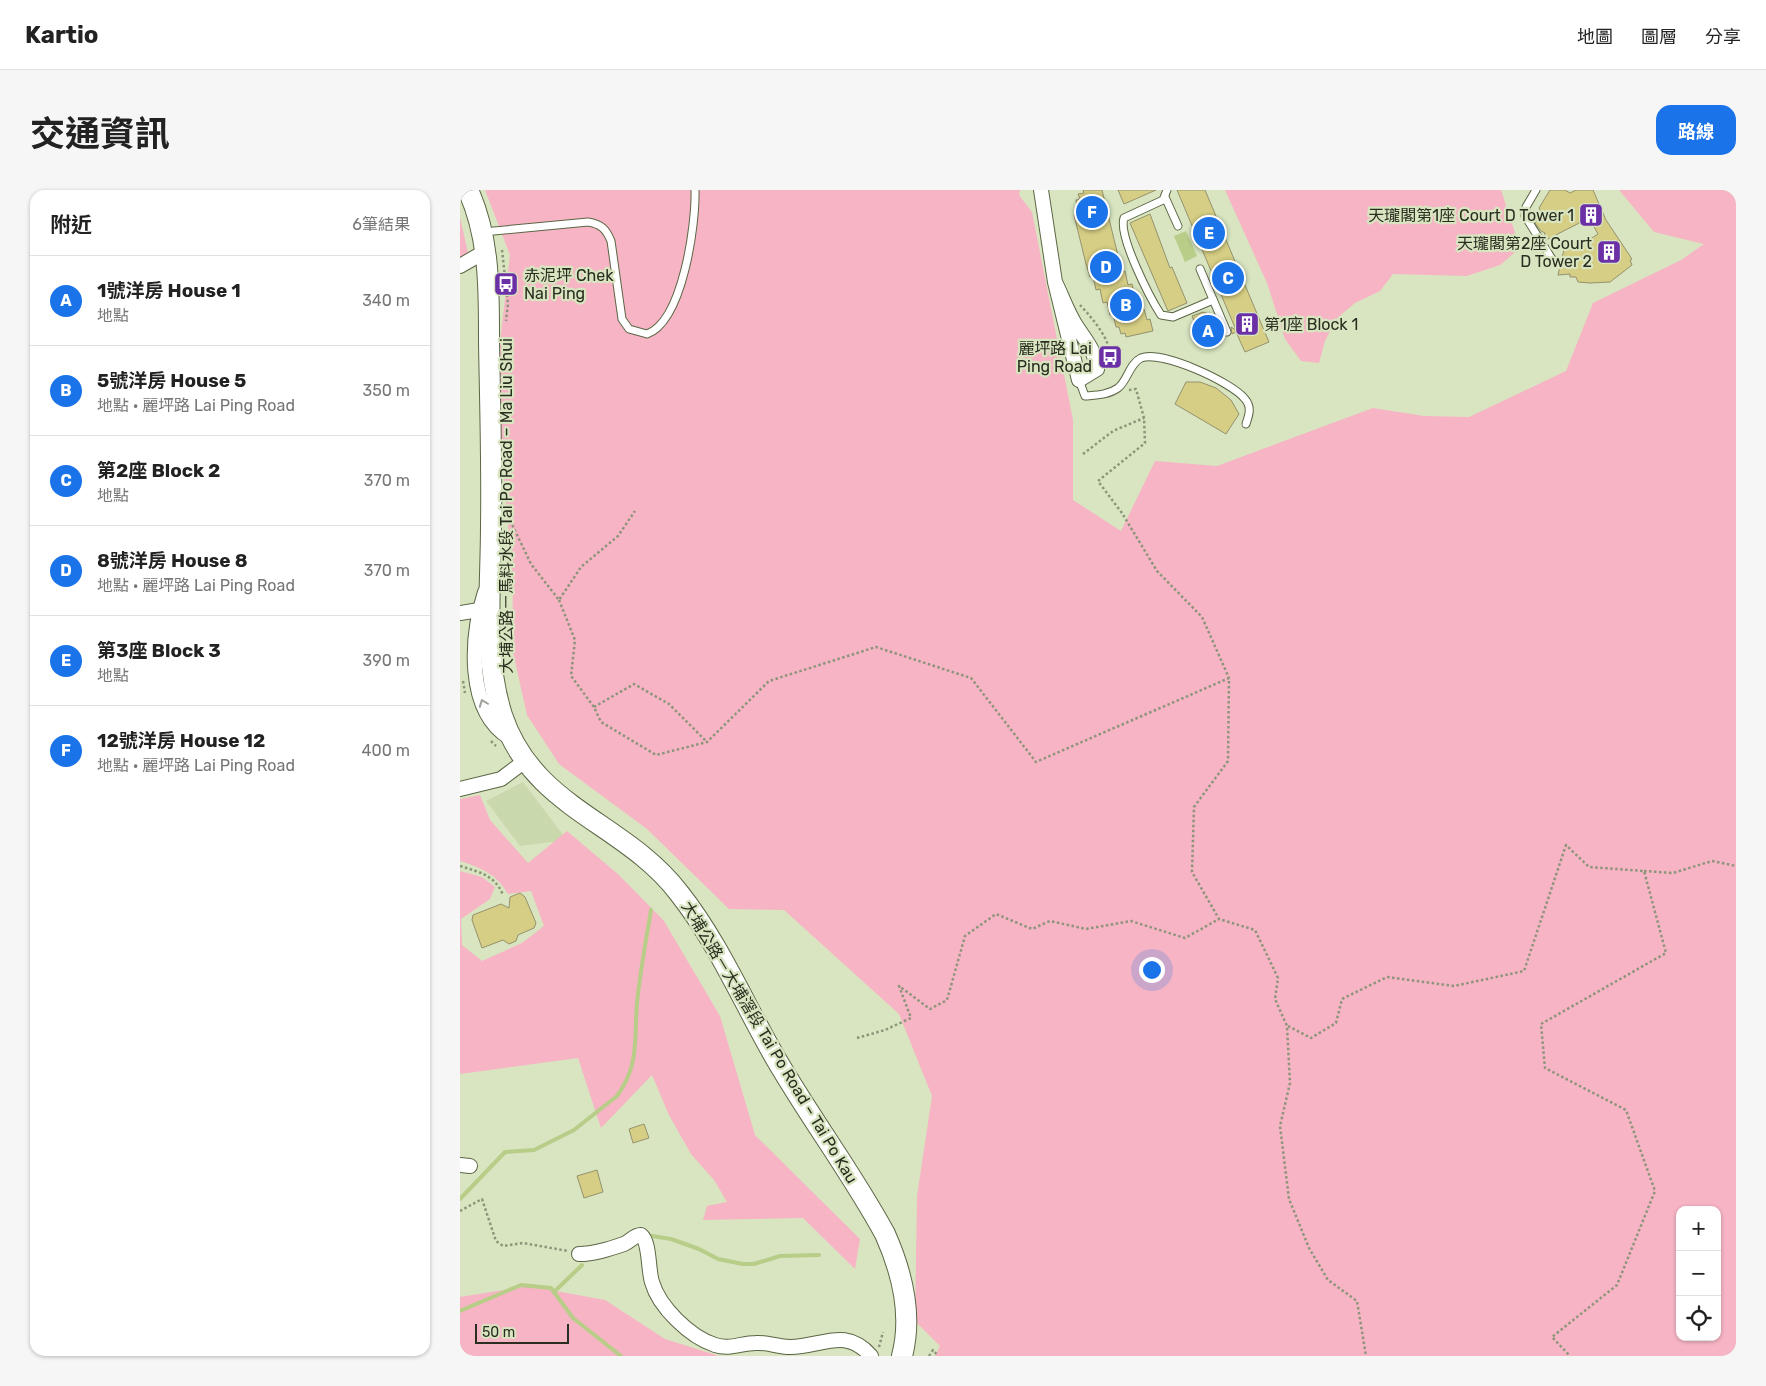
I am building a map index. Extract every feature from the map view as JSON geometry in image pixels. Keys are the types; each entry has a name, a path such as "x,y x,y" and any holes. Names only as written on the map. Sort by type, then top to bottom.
{"main road":[{"name":"大埔公路－馬料水段 Tai Po Road – Ma Liu Shui","path":"468,190 489,231 486,252 492,476 491,646 494,678 503,717 525,761"},
{"name":"大埔公路－大埔滘段 Tai Po Road – Tai Po Kau","path":"525,761 554,792 646,859 678,891 690,908 780,1066 885,1234 894,1257 907,1310 903,1355"}],"street":[{"path":"1041,190 1055,282 1078,380 1097,369 1096,358 1090,344 1075,324 1055,282"},
{"path":"460,266 486,252"},
{"path":"490,575 479,610 476,653 481,699 500,732 513,740"},
{"path":"460,613 479,610"},
{"path":"460,789 501,779 525,761"},
{"path":"579,1254 608,1249 626,1243 636,1236 643,1236 646,1241 652,1281 661,1300 689,1330 714,1345 730,1348 760,1343 800,1347 846,1339 859,1344 874,1354"}],"lane":[{"path":"489,231 588,222 606,229 611,241 622,319 629,329 634,332 647,334 658,328 676,296 694,235 695,190"},
{"path":"1536,190 1526,206 1525,216 1552,260"},
{"path":"1178,226 1166,194 1127,215 1123,221 1126,239 1160,315 1169,318 1213,300"},
{"path":"1200,269 1227,332"},
{"path":"1078,380 1085,396 1104,394 1117,388 1135,362 1150,356 1164,358 1234,388 1246,400 1250,411 1246,424"}],"path":[{"name":"大埔公路－馬料水段 Tai Po Road – Ma Liu Shui","path":"489,231 503,253 508,304 505,328"},
{"path":"1136,389 1144,418 1145,443 1098,481 1122,513 1157,571 1202,617 1229,678 1228,761 1194,807 1192,872 1219,919 1255,930 1278,978 1275,999 1287,1026 1290,1083 1280,1126 1289,1199 1309,1248 1328,1280 1357,1301 1366,1356"},
{"path":"1083,454 1113,431 1144,418"},
{"path":"559,600 581,567 618,536 635,511"},
{"path":"507,514 531,564 559,600 575,640 571,676 594,707 601,722 656,755 707,742 769,681 876,647 971,678 1036,762 1229,678"},
{"path":"594,707 634,684 669,704 707,742"},
{"path":"1287,1026 1311,1038 1336,1022 1342,999 1387,977 1454,986 1524,971 1566,845 1589,866 1673,874 1712,861 1736,866"},
{"path":"460,866 489,876 499,885 503,895"},
{"path":"1570,1356 1552,1337 1617,1285 1655,1191 1626,1110 1545,1068 1541,1024 1666,953 1644,871"},
{"path":"857,1038 885,1030 911,1018 899,986 930,1009 947,1000 965,936 996,914 1032,929 1050,921 1086,929 1131,921 1185,938 1219,919"},
{"path":"460,1211 482,1199 496,1242 503,1246 523,1243 579,1254"},
{"path":"874,1354 883,1332"},
{"path":"929,1356 933,1350 938,1356"}],"shaded area":[{"path":"485,190 1020,190 1019,195 1032,212 1073,420 1073,500 1121,531 1155,461 1217,466 1373,408 1424,416 1469,417 1566,371 1593,303 1681,260 1704,244 1654,232 1619,190 1736,190 1736,1356 935,1356 940,1346 915,1321 917,1196 932,1096 899,1014 784,910 729,909 647,829 559,764 527,715 512,648 513,581 499,423 500,342 510,255"},
{"path":"1225,190 1501,190 1520,248 1500,265 1467,276 1393,274 1380,291 1355,303 1336,319 1325,341 1319,363 1301,361 1285,339 1267,283"},
{"path":"460,217 468,253 460,258"},
{"path":"1186,231 1197,256 1185,262 1174,236"},
{"path":"523,782 567,840 520,846 486,801"},
{"path":"480,795 490,820 528,863 567,831 619,875 664,921 720,1016 755,1135 860,1239 855,1269 803,1218 703,1220 707,1206 727,1202 714,1180 691,1154 669,1115 652,1075 601,1128 578,1058 460,1074 460,871 482,877 495,887 490,899 461,919 462,945 482,961 522,943 544,926 531,891 508,894 494,877 475,866 460,861 460,799"},
{"path":"529,1286 605,1300 665,1339 719,1356 460,1356 460,1297"}],"building":[{"path":"1083,190 1102,190 1122,272 1125,271 1128,285 1132,284 1135,297 1138,297 1141,310 1144,309 1147,320 1150,319 1153,331 1126,337 1125,333 1121,334 1119,327 1116,327 1113,314 1110,315 1107,302 1103,303 1100,289 1096,290 1093,276 1090,277 1086,264 1074,215 1078,214 1076,200 1080,199 1078,194 1084,193"},
{"path":"1118,190 1156,190 1124,204"},
{"path":"1177,190 1205,190 1269,342 1245,352 1236,332 1232,334 1231,327 1236,330"},
{"path":"1550,190 1565,190 1570,193 1576,190 1593,190 1606,220 1632,259 1630,260 1632,265 1610,282 1578,282 1576,277 1570,277 1570,274 1558,275 1566,241 1586,242 1598,234 1589,218 1546,240 1545,233 1535,223 1541,212 1539,208"},
{"path":"1150,214 1170,268 1172,267 1187,303 1168,311 1130,223"},
{"path":"1203,312 1215,316 1225,337 1208,343 1202,340 1192,316"},
{"path":"1186,382 1200,382 1216,388 1231,400 1239,414 1226,434 1175,404"},
{"path":"520,893 525,897 536,923 534,928 518,935 516,941 509,944 503,940 482,948 472,920 473,915 501,904 509,908 510,897"},
{"path":"644,1124 649,1138 633,1143 629,1129"},
{"path":"597,1170 603,1192 584,1198 577,1176"}],"waterway":[{"path":"460,1199 505,1152 534,1150 574,1130 617,1096 633,1062 638,991 651,910"},
{"path":"646,1235 671,1239 699,1249 718,1259 743,1264 754,1264 780,1256 819,1255"},
{"path":"554,1292 582,1265"},
{"path":"460,1311 521,1285 551,1288 573,1318 621,1356"}],"place":[{"name":"12號洋房 House 12","path":"1092,212"},
{"name":"天瓏閣第1座 Court D Tower 1","path":"1591,215"},
{"name":"第3座 Block 3","path":"1209,233"},
{"name":"天瓏閣第2座 Court D Tower 2","path":"1609,252"},
{"name":"8號洋房 House 8","path":"1106,267"},
{"name":"第2座 Block 2","path":"1228,278"},
{"name":"赤泥坪 Chek Nai Ping","path":"506,284"},
{"name":"5號洋房 House 5","path":"1126,305"},
{"name":"第1座 Block 1","path":"1247,324"},
{"name":"1號洋房 House 1","path":"1208,331"},
{"name":"麗坪路 Lai Ping Road","path":"1110,357"}]}
